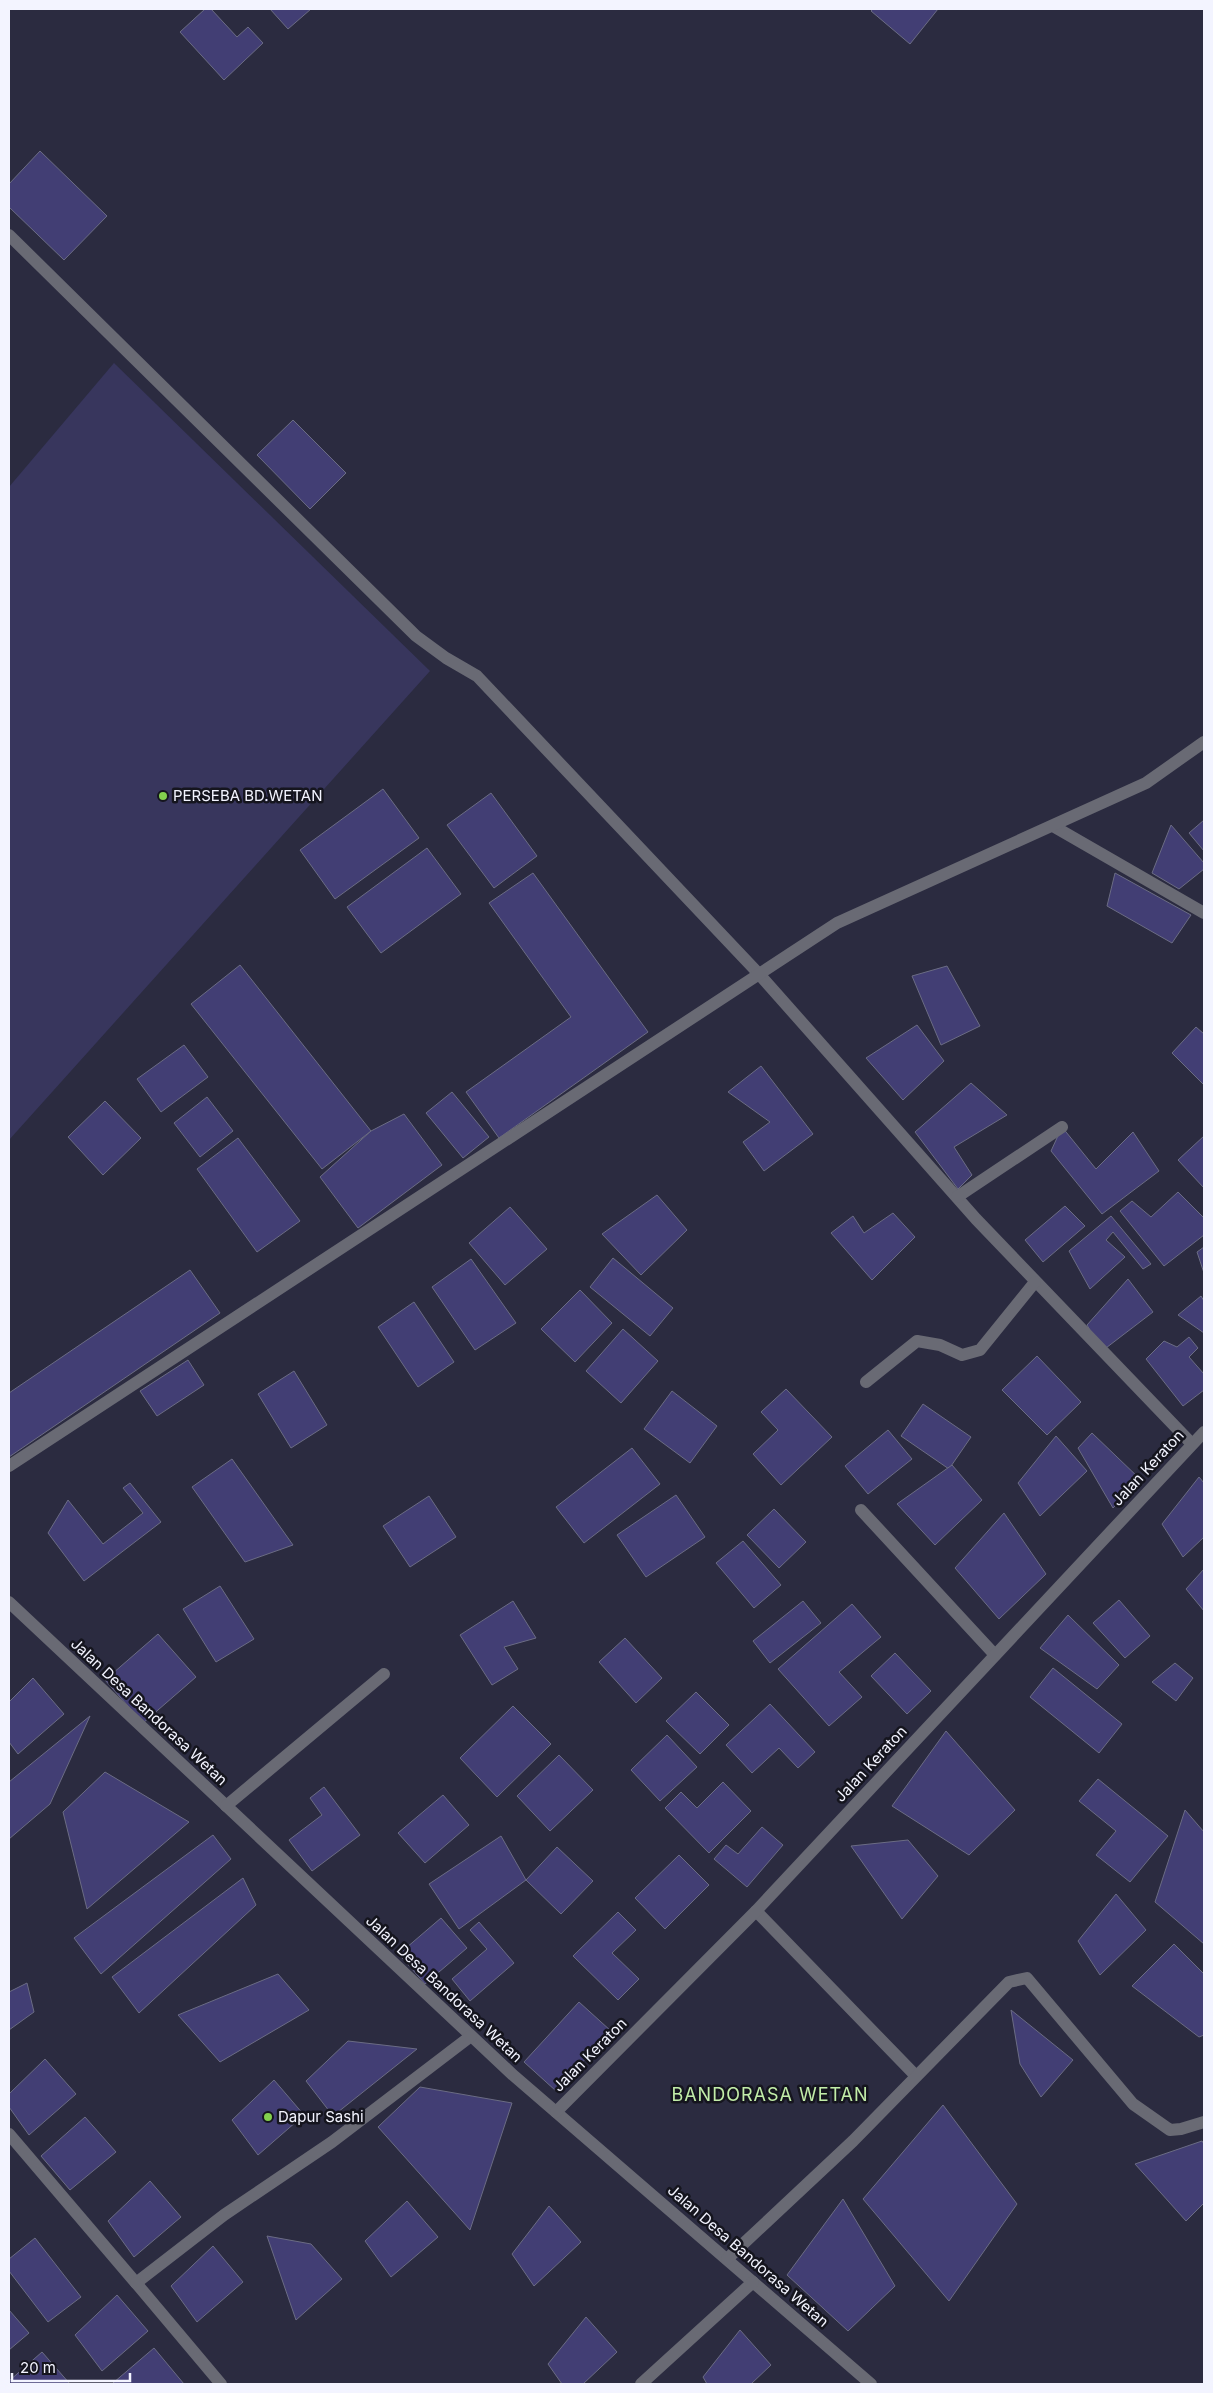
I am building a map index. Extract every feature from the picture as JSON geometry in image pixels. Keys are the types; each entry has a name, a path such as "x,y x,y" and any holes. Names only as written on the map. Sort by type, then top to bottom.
{"street":[{"path":"9,235 416,636 446,658 477,676 759,974 957,1198 1035,1282 1192,1444"},
{"path":"9,1466 837,923 1146,783 1204,742"},
{"path":"1053,826 1204,913"},
{"path":"957,1198 1062,1127"},
{"path":"866,1382 917,1341 940,1345 962,1355 980,1350 1035,1282"},
{"name":"Jalan Keraton","path":"556,2112 756,1911 1204,1432"},
{"path":"861,1510 995,1655"},
{"name":"Jalan Desa Bandorasa Wetan","path":"9,1602 471,2036 556,2112 871,2384"},
{"path":"226,1806 384,1674"},
{"path":"756,1911 916,2076"},
{"path":"727,2259 853,2141 1009,1982 1027,1978 1133,2104 1170,2130 1181,2129 1204,2122"},
{"path":"136,2283 224,2214 332,2142 471,2036"},
{"path":"9,2134 221,2384"},
{"path":"641,2384 753,2282"}],"shaded area":[{"name":"PERSEBA BD.WETAN","path":"114,363 430,671 9,1140 9,487"}],"building":[{"path":"205,9 211,9 237,37 248,27 263,43 224,80 180,32"},
{"path":"270,9 311,9 288,29"},
{"path":"873,9 938,9 910,44 871,11"},
{"path":"40,151 107,216 64,260 9,207 9,184"},
{"path":"293,420 346,473 310,509 257,455"},
{"path":"383,789 419,838 335,899 300,850"},
{"path":"491,793 537,856 494,888 447,825"},
{"path":"1204,820 1204,851 1189,833"},
{"path":"1171,825 1204,863 1204,869 1179,889 1152,873"},
{"path":"427,848 461,894 381,953 347,907"},
{"path":"533,873 648,1032 499,1138 466,1092 571,1017 489,903"},
{"path":"1115,873 1191,915 1172,943 1107,906"},
{"path":"240,965 371,1131 322,1169 191,1004"},
{"path":"947,966 980,1026 941,1045 912,976"},
{"path":"917,1025 944,1061 903,1100 866,1058"},
{"path":"1196,1027 1204,1034 1204,1085 1172,1053"},
{"path":"184,1045 208,1077 161,1112 137,1079"},
{"path":"761,1066 813,1134 764,1171 743,1142 770,1122 728,1092"},
{"path":"971,1083 1007,1115 954,1147 972,1175 958,1189 915,1132"},
{"path":"452,1092 489,1137 463,1158 426,1113"},
{"path":"207,1097 233,1131 200,1157 174,1123"},
{"path":"105,1101 141,1138 103,1175 68,1137"},
{"path":"404,1114 442,1165 358,1228 320,1177 371,1131"},
{"path":"1062,1127 1096,1169 1133,1132 1159,1171 1102,1214 1051,1151"},
{"path":"1204,1136 1204,1188 1178,1160"},
{"path":"238,1138 300,1221 257,1252 197,1169"},
{"path":"1178,1192 1204,1218 1204,1235 1164,1266 1120,1211 1132,1201 1151,1217"},
{"path":"657,1195 687,1230 641,1275 602,1234"},
{"path":"1065,1206 1085,1226 1043,1262 1025,1240"},
{"path":"510,1207 547,1249 505,1285 469,1243"},
{"path":"893,1213 915,1237 872,1280 831,1233 853,1216 864,1233"},
{"path":"1111,1216 1151,1264 1143,1269 1113,1232 1106,1240 1125,1257 1090,1289 1069,1251"},
{"path":"1204,1247 1204,1273 1197,1252"},
{"path":"613,1258 673,1308 650,1336 590,1287"},
{"path":"471,1259 516,1323 475,1350 432,1287"},
{"path":"190,1270 220,1313 9,1457 9,1393"},
{"path":"1128,1279 1153,1312 1102,1351 1087,1325"},
{"path":"580,1290 612,1323 575,1362 541,1329"},
{"path":"1201,1296 1204,1301 1204,1333 1178,1315"},
{"path":"414,1302 454,1362 418,1387 378,1327"},
{"path":"623,1329 658,1361 621,1403 586,1371"},
{"path":"1189,1337 1198,1348 1189,1357 1204,1374 1204,1390 1183,1406 1146,1359 1164,1341 1177,1347"},
{"path":"1037,1356 1081,1402 1047,1435 1002,1390"},
{"path":"188,1360 204,1385 157,1416 140,1391"},
{"path":"294,1371 327,1425 291,1448 258,1394"},
{"path":"786,1389 832,1437 781,1485 753,1454 778,1430 761,1412"},
{"path":"672,1391 717,1426 690,1463 644,1429"},
{"path":"923,1404 971,1437 949,1469 901,1436"},
{"path":"888,1430 912,1459 868,1494 845,1466"},
{"path":"1092,1433 1141,1480 1113,1508 1078,1448"},
{"path":"1056,1436 1087,1471 1040,1516 1018,1483"},
{"path":"632,1448 660,1484 584,1543 556,1507"},
{"path":"232,1459 293,1545 245,1562 192,1487"},
{"path":"952,1465 982,1500 935,1545 897,1504"},
{"path":"1199,1477 1204,1483 1204,1537 1183,1557 1162,1524"},
{"path":"130,1483 161,1522 84,1581 48,1533 68,1500 103,1544 143,1513 123,1488"},
{"path":"676,1495 705,1537 646,1577 617,1535"},
{"path":"429,1496 456,1537 410,1567 383,1526"},
{"path":"774,1509 806,1542 779,1568 747,1535"},
{"path":"1004,1513 1046,1574 999,1619 955,1568"},
{"path":"743,1541 781,1585 754,1608 716,1563"},
{"path":"1204,1569 1204,1611 1186,1589"},
{"path":"220,1586 254,1639 216,1662 183,1609"},
{"path":"1119,1600 1150,1636 1125,1658 1093,1623"},
{"path":"513,1601 536,1638 504,1647 518,1669 492,1685 460,1635"},
{"path":"803,1601 821,1623 770,1663 753,1641"},
{"path":"852,1604 881,1637 839,1672 862,1697 829,1726 778,1669"},
{"path":"1068,1615 1119,1665 1097,1689 1040,1648"},
{"path":"158,1634 196,1677 143,1723 105,1680"},
{"path":"625,1638 662,1678 636,1703 599,1662"},
{"path":"895,1653 931,1691 907,1714 871,1676"},
{"path":"1175,1663 1193,1678 1176,1701 1152,1682"},
{"path":"1053,1668 1122,1724 1099,1753 1030,1697"},
{"path":"33,1678 64,1714 18,1754 9,1742 9,1702"},
{"path":"696,1692 729,1725 700,1754 666,1721"},
{"path":"770,1704 815,1752 798,1768 779,1748 752,1773 726,1745"},
{"path":"513,1706 551,1744 497,1797 460,1758"},
{"path":"90,1716 50,1804 9,1839 9,1782"},
{"path":"946,1731 1015,1810 969,1855 892,1806"},
{"path":"667,1735 697,1767 660,1801 631,1770"},
{"path":"559,1755 593,1790 550,1831 517,1796"},
{"path":"105,1772 189,1822 87,1909 63,1812"},
{"path":"1098,1779 1168,1836 1130,1882 1096,1855 1116,1831 1079,1801"},
{"path":"723,1782 751,1811 709,1853 665,1808 681,1792 697,1808"},
{"path":"324,1787 360,1835 312,1871 289,1840 322,1815 310,1798"},
{"path":"443,1795 469,1825 425,1863 398,1833"},
{"path":"1185,1810 1204,1832 1204,1944 1155,1902"},
{"path":"762,1827 783,1845 747,1887 714,1859 726,1845 738,1854"},
{"path":"213,1835 231,1859 101,1974 74,1938"},
{"path":"501,1836 526,1880 459,1929 429,1884"},
{"path":"908,1840 938,1876 902,1919 851,1846"},
{"path":"557,1847 593,1881 561,1914 526,1880"},
{"path":"679,1855 709,1885 665,1929 635,1898"},
{"path":"243,1878 256,1905 139,2013 112,1977"},
{"path":"1116,1894 1146,1930 1100,1975 1078,1941"},
{"path":"618,1912 636,1930 612,1953 639,1979 618,2000 573,1956"},
{"path":"441,1918 467,1948 425,1984 399,1954"},
{"path":"479,1922 514,1963 470,2001 452,1979 487,1949 470,1930"},
{"path":"1174,1944 1204,1974 1204,2035 1199,2037 1132,1986"},
{"path":"278,1974 309,2010 220,2062 178,2015"},
{"path":"27,1983 34,2012 9,2030 9,1992"},
{"path":"579,2002 611,2031 556,2091 524,2062"},
{"path":"1011,2010 1073,2060 1041,2097 1020,2064"},
{"path":"348,2041 417,2049 333,2116 306,2081"},
{"path":"45,2059 76,2094 29,2135 9,2107 9,2094"},
{"name":"Dapur Sashi","path":"274,2080 304,2115 258,2155 232,2120"},
{"path":"420,2087 512,2103 470,2230 378,2127"},
{"path":"943,2105 1017,2204 949,2301 863,2199"},
{"path":"85,2117 116,2152 70,2190 41,2156"},
{"path":"1202,2141 1204,2144 1204,2203 1186,2221 1135,2164"},
{"path":"150,2181 181,2217 134,2257 108,2221"},
{"path":"843,2199 895,2286 848,2331 787,2275"},
{"path":"407,2201 438,2237 391,2277 365,2241"},
{"path":"549,2206 581,2242 534,2286 512,2254"},
{"path":"267,2236 311,2244 342,2279 296,2320"},
{"path":"35,2238 81,2297 48,2322 9,2271 9,2259"},
{"path":"213,2246 243,2282 197,2322 171,2286"},
{"path":"117,2295 148,2331 102,2371 75,2335"},
{"path":"9,2310 29,2333 9,2350"},
{"path":"586,2317 617,2352 583,2384 562,2384 548,2364"},
{"path":"740,2330 771,2365 751,2384 707,2384 703,2377"},
{"path":"154,2348 184,2384 113,2383"},
{"path":"42,2352 70,2384 9,2384 9,2381"}],"place":[{"name":"PERSEBA BD.WETAN","path":"163,796"},
{"name":"Dapur Sashi","path":"268,2117"}],"district":[{"name":"BANDORASA WETAN","path":"770,2095"}]}
